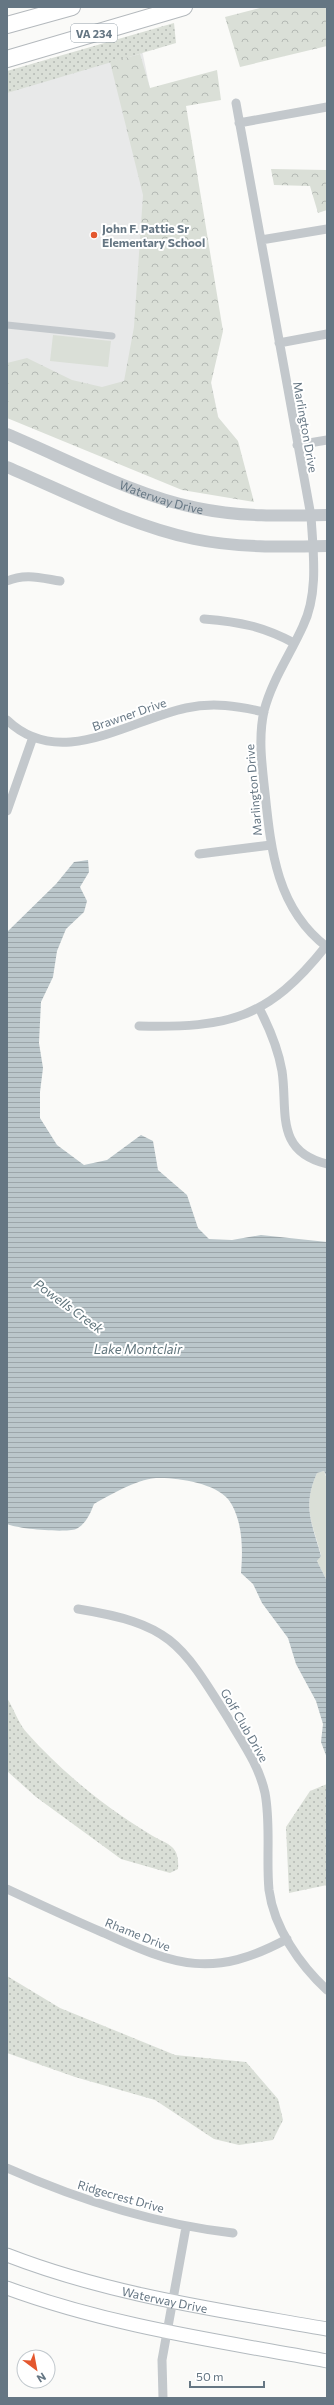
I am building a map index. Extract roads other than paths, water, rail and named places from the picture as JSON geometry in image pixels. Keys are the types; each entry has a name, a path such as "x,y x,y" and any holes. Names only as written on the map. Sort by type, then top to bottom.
{"highway":[{"name":"VA 234","path":"7,25 72,7"},
{"name":"VA 234","path":"7,59 182,7"}],"main road":[{"name":"Waterway Drive","path":"7,2255 81,2281 172,2301 327,2330"},
{"path":"7,2288 75,2311 167,2332 327,2361"}],"street":[{"name":"Marlington Drive","path":"236,103 311,516 313,546 310,602 303,626 276,678 264,712 260,749 270,845 278,879 286,897 306,928 327,947"},
{"path":"239,123 327,107"},
{"path":"261,240 327,229"},
{"path":"7,325 112,336"},
{"path":"279,343 327,334"},
{"name":"Waterway Drive","path":"7,434 142,491 172,501 214,511 250,515 327,515"},
{"path":"297,445 327,440"},
{"path":"7,467 131,520 166,532 223,544 327,546"},
{"path":"7,581 22,576 32,576 60,581"},
{"path":"204,620 239,622 257,626 294,643"},
{"name":"Brawner Drive","path":"7,720 33,737 58,742 81,742 175,711 208,705 241,706 264,712"},
{"path":"7,811 33,737"},
{"path":"199,854 270,845"},
{"path":"139,1026 184,1027 208,1025 232,1019 259,1008 295,982 327,947"},
{"path":"259,1008 272,1035 278,1053 282,1073 283,1119 286,1130 292,1140 306,1155 327,1164"},
{"name":"Golf Club Drive","path":"78,1609 113,1614 146,1624 171,1640 194,1665 247,1748 259,1775 267,1811 269,1890 279,1922 287,1939 304,1965 327,1990"},
{"name":"Rhame Drive","path":"7,1889 145,1952 179,1963 211,1964 232,1962 262,1953 287,1939"},
{"name":"Ridgecrest Drive","path":"7,2168 70,2194 186,2227 233,2233"},
{"path":"163,2398 162,2360 186,2227"}],"water":[{"name":"Lake Montclair","path":"88,860 89,872 80,887 87,901 84,912 66,929 57,951 53,977 41,1002 39,1043 43,1068 40,1092 40,1118 57,1145 84,1165 107,1160 141,1135 153,1141 158,1170 187,1195 198,1228 209,1239 232,1240 261,1235 327,1242 327,1477 324,1471 317,1473 312,1485 309,1506 312,1524 321,1556 317,1561 327,1581 327,1758 321,1742 323,1724 316,1701 296,1664 288,1638 262,1603 253,1584 241,1573 242,1544 237,1516 228,1499 222,1493 195,1482 164,1478 148,1479 132,1484 94,1504 85,1522 76,1529 62,1531 42,1530 7,1524 7,932 56,884 74,862"}],"place":[{"name":"John F. Pattie Sr Elementary School","path":"94,235"}],"water label":[{"name":"Powells Creek","path":"69,1306"}]}
